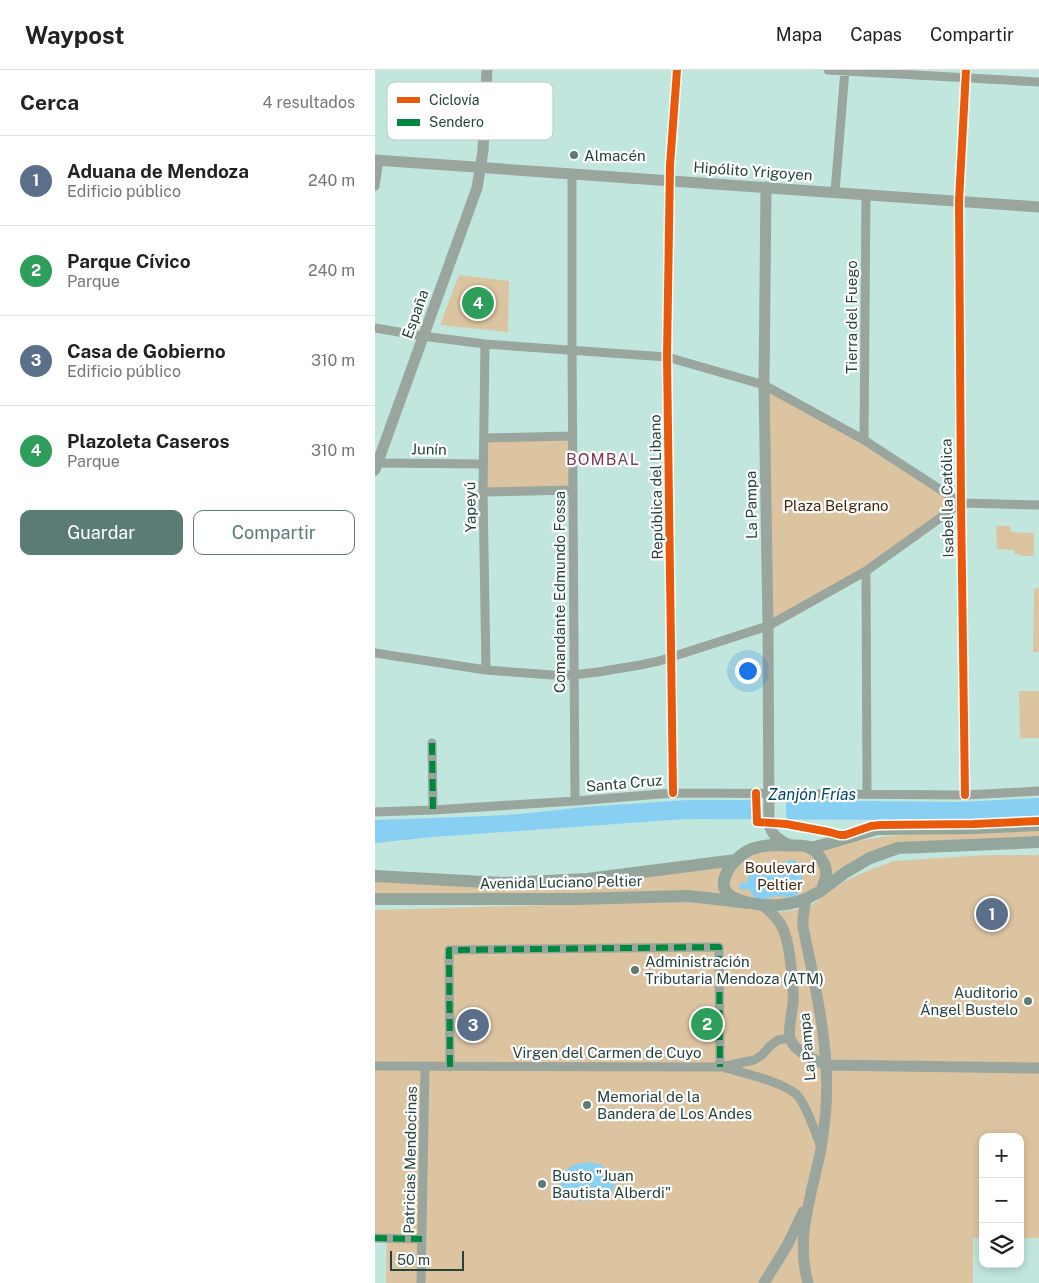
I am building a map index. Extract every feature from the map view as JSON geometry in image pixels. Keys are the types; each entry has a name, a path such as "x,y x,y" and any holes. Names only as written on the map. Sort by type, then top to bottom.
{"main road":[{"path":"810,848 877,829 1039,825"},
{"path":"822,890 826,879 826,869 817,854 810,848 803,846 771,846 751,849 736,860 724,877 726,893 731,897 747,903 783,905 806,900 822,890 846,872 871,858 898,848 1039,842"},
{"name":"Avenida Luciano Peltier","path":"375,876 503,883 587,878 736,860"},
{"name":"Avenida Luciano Peltier","path":"375,899 575,899 688,896 747,903"}],"street":[{"name":"República del Libano","path":"673,793 667,358 670,180 677,70"},
{"path":"828,70 966,74 1039,82"},
{"path":"835,192 845,70"},
{"name":"Isabel la Católica","path":"965,795 959,201 966,74"},
{"name":"España","path":"376,465 477,188 484,140"},
{"name":"Hipólito Yrigoyen","path":"377,160 1039,206"},
{"path":"375,186 377,160"},
{"name":"Comandante Edmundo Fossa","path":"571,174 575,801"},
{"name":"La Pampa","path":"751,849 762,840 769,821 764,385 766,187"},
{"name":"Tierra del Fuego","path":"864,440 866,194"},
{"path":"375,328 485,344 667,358 764,385 864,440 961,503 1039,505"},
{"name":"Yapeyú","path":"485,344 483,492 486,670"},
{"path":"484,438 572,436"},
{"name":"Junín","path":"376,465 483,464"},
{"path":"483,492 573,490"},
{"path":"375,653 486,670 529,674 573,675 641,665 768,626 866,570 961,503"},
{"path":"866,570 867,794"},
{"path":"432,743 433,810"},
{"name":"Santa Cruz","path":"375,812 575,801 673,793 769,797 867,794 965,795 1039,791"},
{"path":"769,821 772,834 791,846"},
{"name":"La Pampa","path":"806,900 803,927 816,987 825,1046 826,1106 821,1147 803,1235 804,1269 808,1283"},
{"name":"La Pampa","path":"763,905 781,924 789,948 793,997 789,1038"},
{"path":"450,1067 449,950 709,947 719,947 720,1066"},
{"path":"789,1038 795,1047 804,1054 825,1065 1039,1068"},
{"name":"Virgen del Carmen de Cuyo","path":"375,1066 720,1066 754,1060 778,1040 789,1038"},
{"name":"Virgen del Carmen de Cuyo","path":"720,1066 773,1083 796,1094 804,1105 821,1147"},
{"name":"Patricias Mendocinas","path":"421,1283 425,1067"},
{"name":"La Pampa","path":"764,1283 788,1244 811,1192"},
{"path":"375,1238 422,1239"}],"green space":[{"path":"459,275 509,281 508,332 440,325"},
{"name":"Plaza Belgrano","path":"766,389 861,440 956,503 865,568 770,622"},
{"path":"572,436 572,490 483,492 484,438"},
{"path":"996,526 1010,526 1011,532 1034,533 1034,556 1021,556 1020,554 1014,554 1014,550 997,549"},
{"path":"1039,588 1039,652 1033,652 1034,589"},
{"path":"1019,691 1039,691 1039,738 1020,738"},
{"name":"Boulevard Peltier","path":"1039,827 1039,840 897,846 805,898 783,903 375,896 375,877 476,885 684,871 751,850 809,849 888,836"},
{"path":"986,855 1039,855 1039,1238 1024,1238 1024,1133 979,1133 979,1238 973,1238 973,1283 386,1283 387,1239 375,1239 375,910 685,901 780,912 812,905 847,880 894,861"}],"water":[{"path":"1039,798 1039,816 961,820 685,819 433,837 375,843 375,820 520,814 584,807 688,800 959,802"},
{"path":"795,859 803,875 796,898 778,896 757,900 748,889 740,890 740,883 747,882 750,868 766,863 779,864"},
{"path":"581,1163 597,1164 607,1169 614,1178 614,1187 611,1193 602,1198 585,1201 569,1198 563,1193 560,1187 563,1174 571,1166"}],"pier":[{"path":"760,800 786,800 786,819 760,819"}],"marked path":[{"path":"432,743 433,810"},
{"path":"450,1067 449,950 719,947 720,1067"},
{"path":"375,1238 422,1239"}],"cycle path":[{"path":"673,793 667,357 670,165 677,70"},
{"path":"965,795 959,201 966,70"},
{"path":"756,793 757,822 786,824 840,835 880,825 1039,821"}],"place":[{"name":"Almacén","path":"574,155"},
{"name":"Plazoleta Caseros","path":"478,303"},
{"name":"Aduana de Mendoza","path":"992,914"},
{"name":"Administración Tributaria Mendoza (ATM)","path":"635,970"},
{"name":"Auditorio Ángel Bustelo","path":"1028,1001"},
{"name":"Parque Cívico","path":"707,1024"},
{"name":"Casa de Gobierno","path":"473,1025"},
{"name":"Memorial de la Bandera de Los Andes","path":"587,1105"},
{"name":"Busto \"Juan Bautista Alberdi\"","path":"542,1184"}],"district":[{"name":"BOMBAL","path":"603,459"}],"water label":[{"name":"Zanjón Frías","path":"812,794"}]}
